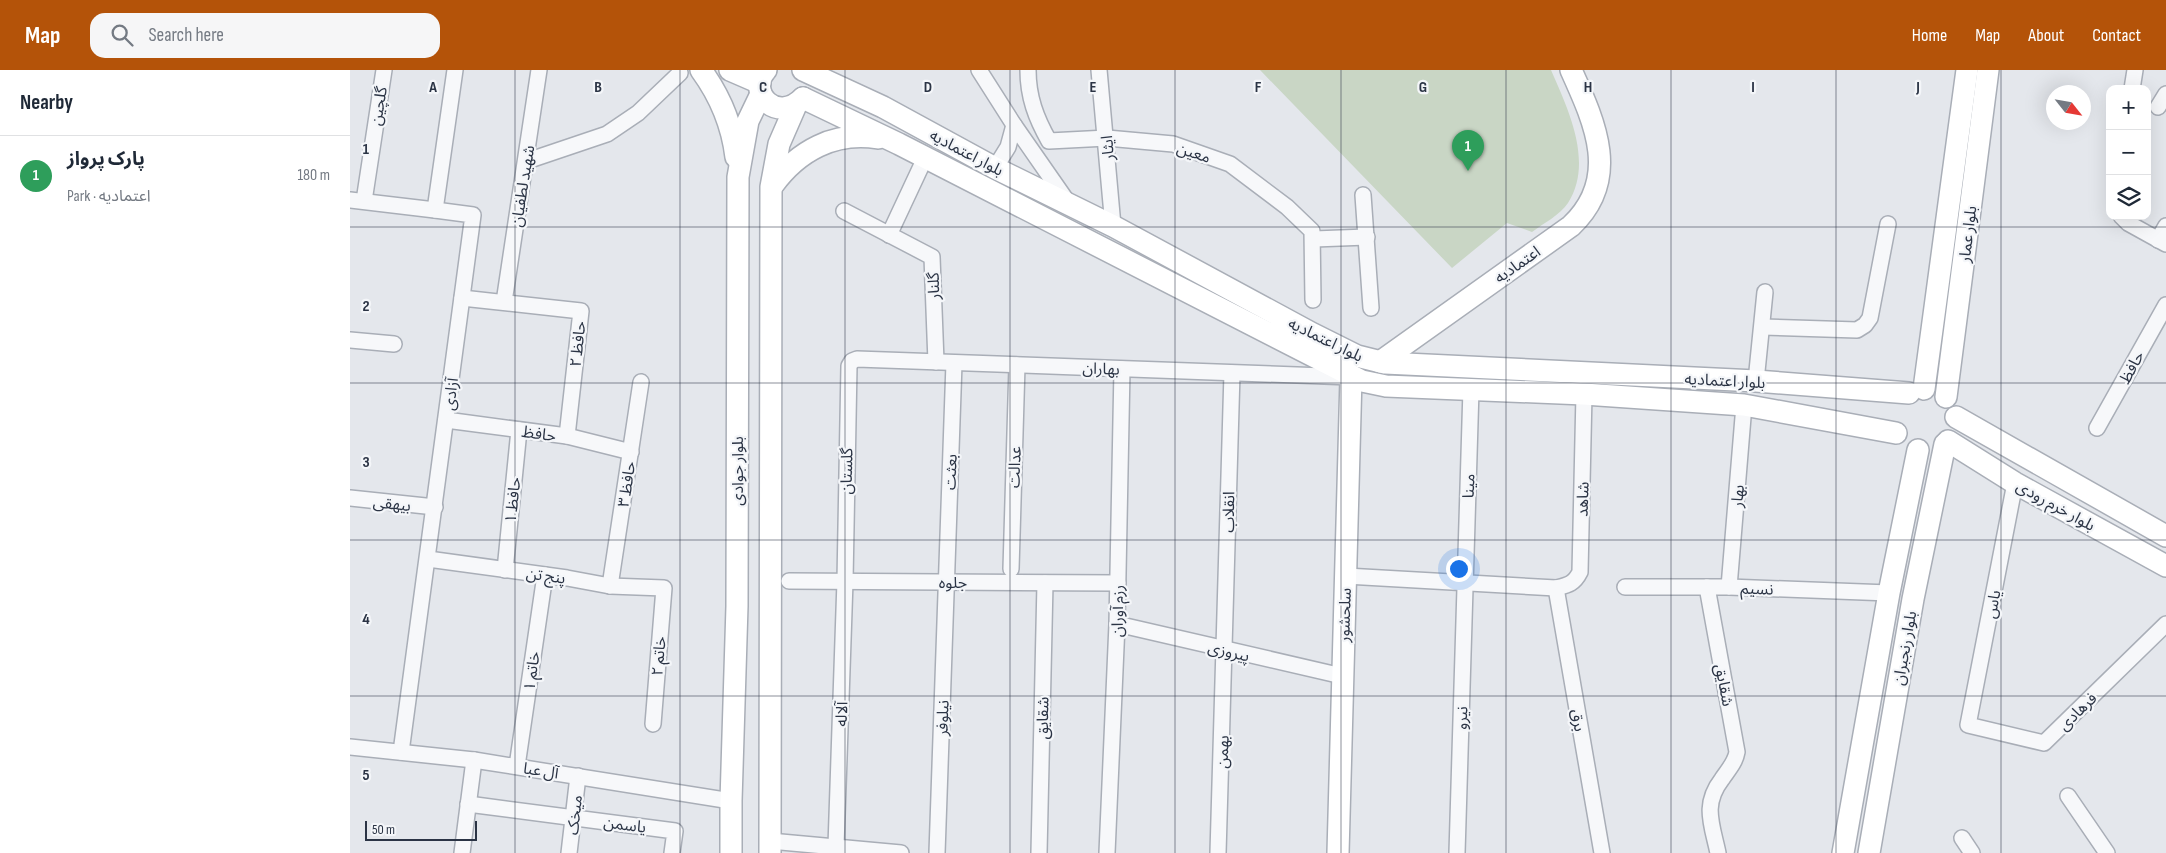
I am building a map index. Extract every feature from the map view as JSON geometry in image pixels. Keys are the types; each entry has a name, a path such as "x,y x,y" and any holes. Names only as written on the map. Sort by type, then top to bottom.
{"street":[{"name":"گلچین","path":"357,200 384,70"},
{"path":"357,200 435,210 456,70"},
{"name":"شهید لطفیان","path":"504,302 527,161 539,70"},
{"path":"701,70 712,84 723,106 731,129 738,177"},
{"path":"730,70 762,82 767,103 776,108 786,109 800,101 806,88 802,70"},
{"name":"بلوار اعتمادیه","path":"802,70 883,107 995,168 1113,226 1357,356 1380,362 1917,391"},
{"name":"ایثار","path":"1100,70 1113,226"},
{"name":"اعتمادیه","path":"1380,362 1577,220 1590,202 1598,181 1600,157 1595,132 1572,70"},
{"name":"بلوار عمار","path":"1917,391 1967,70"},
{"name":"بلوار عمار","path":"1946,397 1988,70"},
{"path":"2133,85 2135,70"},
{"path":"977,72 1069,204"},
{"path":"527,161 607,134 638,113 680,73"},
{"path":"1028,74 1034,112 1049,140"},
{"name":"بلوار جوادی","path":"731,853 737,606 738,177 748,120 762,82"},
{"name":"بلوار جوادی","path":"770,847 771,187 779,144 800,101"},
{"name":"بلوار اعتمادیه","path":"800,101 899,144 1351,377 1386,386 1584,394 1744,405 1895,419"},
{"path":"995,168 1008,147 1014,125"},
{"path":"771,187 786,168 805,152 827,142 851,137 876,137 899,144"},
{"name":"معین","path":"1027,142 1106,138 1173,144 1230,164 1287,207 1312,232 1314,239"},
{"path":"844,211 889,235 925,158"},
{"path":"1363,195 1372,308"},
{"name":"آزادی","path":"401,752 473,215 435,210"},
{"path":"2125,220 2162,242 2166,226"},
{"path":"1763,327 1857,330 1866,325 1870,318 1888,224"},
{"name":"گلنار","path":"889,235 932,257 936,362"},
{"path":"1313,300 1314,239 1367,237"},
{"path":"1756,381 1763,327 1765,292"},
{"name":"حافظ ۲","path":"462,298 581,311 568,436"},
{"name":"حافظ","path":"2097,428 2166,305"},
{"path":"350,340 394,344"},
{"name":"بهاران","path":"852,361 857,359 1351,377"},
{"name":"گلستان","path":"845,581 848,392 849,366 852,361"},
{"name":"بعثت","path":"946,582 954,363"},
{"name":"عدالت","path":"1011,569 1017,365"},
{"name":"رزم آوران","path":"1107,853 1118,624 1122,369"},
{"name":"انقلاب","path":"1225,650 1232,373"},
{"name":"سلحشور","path":"1338,853 1351,377"},
{"name":"حافظ ۳","path":"610,586 632,452 641,382"},
{"name":"مینا","path":"1465,583 1471,389"},
{"path":"1917,391 1936,391 1946,397 1952,404 1956,417 1954,430 1946,442 1932,450 1918,450 1905,444 1895,419 1901,400 1917,391"},
{"name":"شاهد","path":"1556,588 1570,585 1576,580 1580,572 1584,394"},
{"name":"بهار","path":"1729,587 1744,405"},
{"name":"بلوار خرم رودی","path":"1956,417 2166,536"},
{"name":"حافظ","path":"446,420 568,436 632,452"},
{"name":"حافظ ۱","path":"505,570 519,430"},
{"name":"بلوار خرم رودی","path":"1946,442 2015,483 2166,566"},
{"name":"بلوار رنجبران","path":"1869,853 1913,599 1946,442"},
{"name":"بلوار رنجبران","path":"1843,853 1889,593 1918,450"},
{"name":"یاس","path":"1968,725 2015,483"},
{"name":"بیهقی","path":"350,498 434,507"},
{"name":"پنج تن","path":"428,560 545,575 610,586 664,588"},
{"name":"خاتم ۱","path":"517,766 545,575"},
{"path":"1346,576 1556,588"},
{"name":"جلوه","path":"789,581 1118,583"},
{"name":"آلاله","path":"836,846 845,581"},
{"name":"نیلوفر","path":"937,853 946,582"},
{"name":"شقایق","path":"1039,853 1045,582"},
{"name":"نیرو","path":"1457,853 1465,583"},
{"name":"نسیم","path":"1625,587 1729,587 1889,593"},
{"name":"شقایق","path":"1707,587 1736,752 1733,763 1713,792 1709,807 1718,853"},
{"name":"خاتم ۲","path":"653,724 664,588"},
{"name":"برق","path":"1556,588 1602,853"},
{"path":"737,606 770,604"},
{"name":"پیروزی","path":"1118,624 1342,676"},
{"name":"فرهادی","path":"1968,725 2044,743 2166,624"},
{"name":"بهمن","path":"1218,853 1225,650"},
{"name":"آل عبا","path":"350,747 517,766 731,801"},
{"path":"462,853 474,760"},
{"name":"میخک","path":"569,853 578,776"},
{"path":"2068,796 2107,853"},
{"name":"یاسمن","path":"468,804 675,831 672,853"},
{"path":"1962,838 1972,853"},
{"path":"770,847 836,846 902,853"}],"green space":[{"path":"1260,70 1551,70 1571,118 1576,136 1579,170 1575,187 1565,207 1532,232 1507,223 1452,268"}],"place":[{"name":"پارک پرواز","path":"1468,171"}]}
